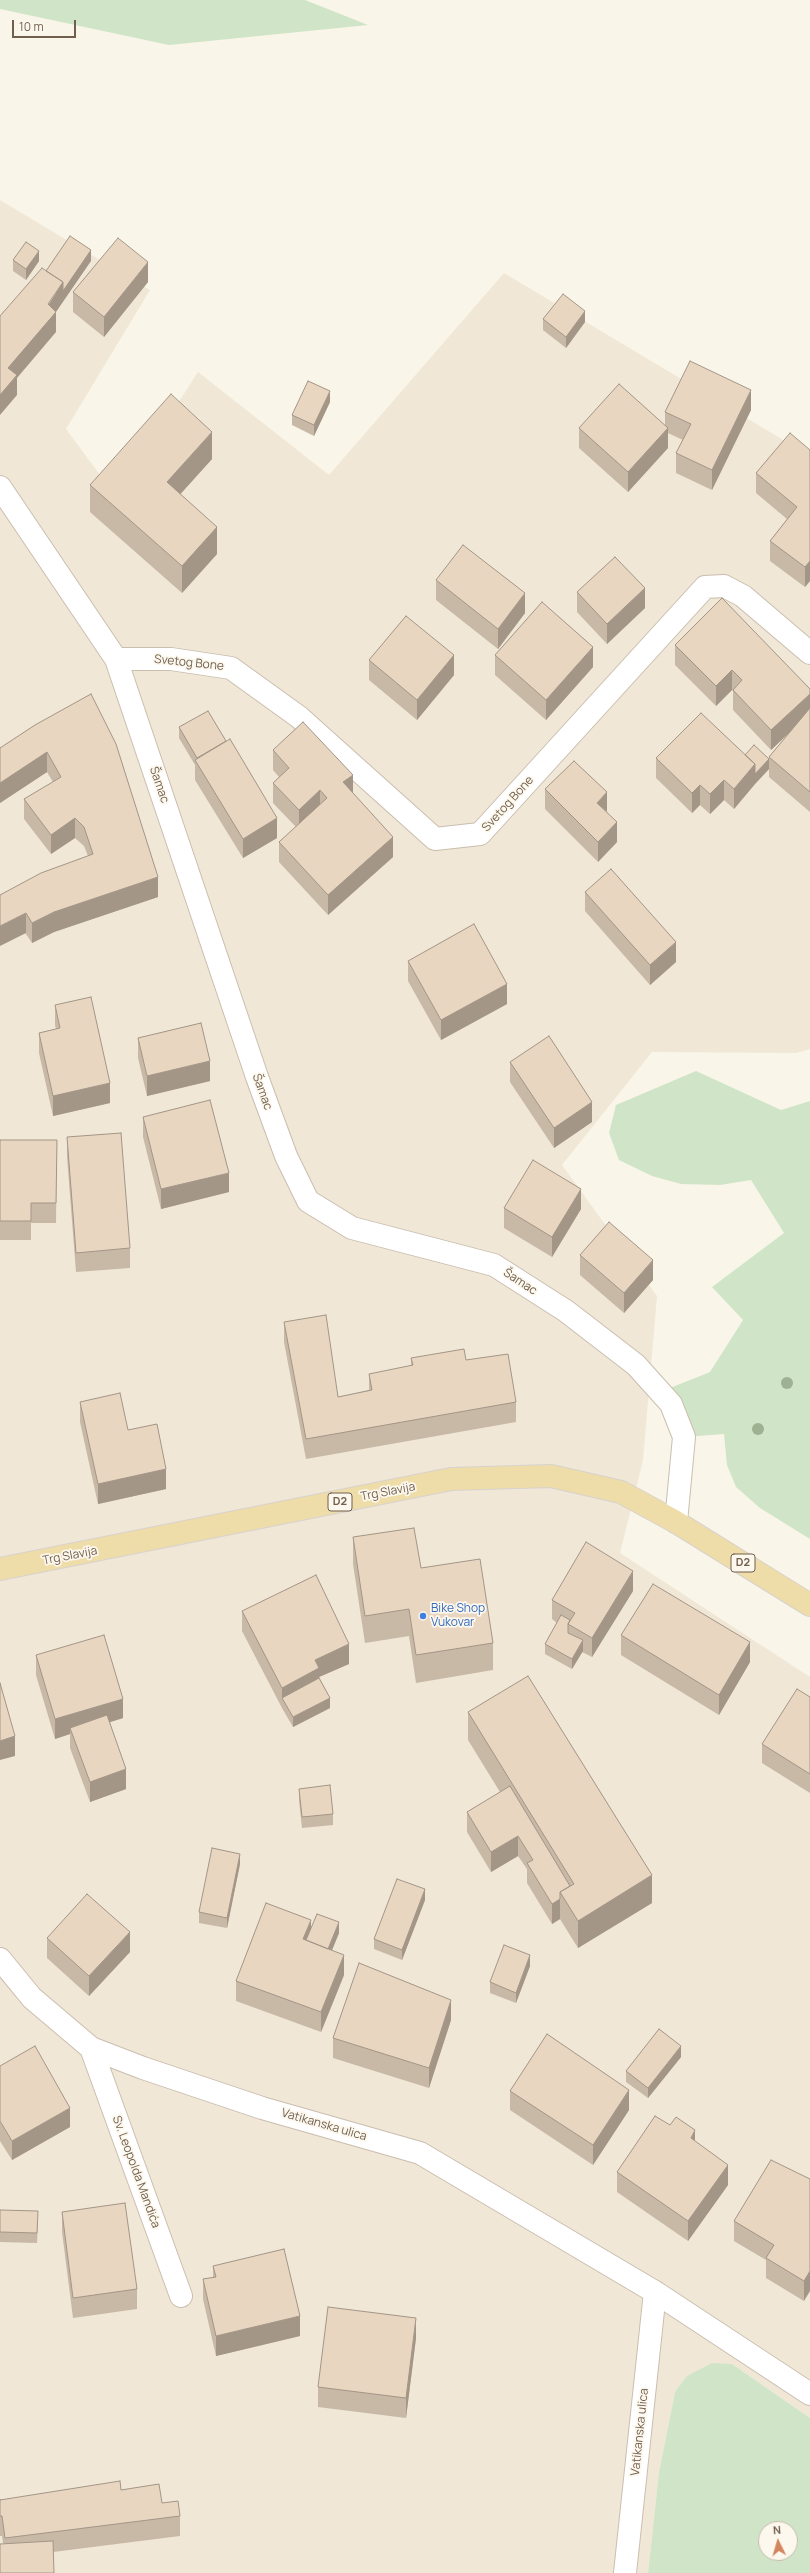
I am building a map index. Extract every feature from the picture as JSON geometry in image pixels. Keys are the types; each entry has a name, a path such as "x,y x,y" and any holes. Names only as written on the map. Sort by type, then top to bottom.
{"main road":[{"name":"Trg Slavija","path":"0,1569 451,1479 551,1476 621,1492 676,1522"},
{"name":"D2","path":"676,1522 810,1605"}],"street":[{"name":"Šamac","path":"0,488 116,659 257,1077 286,1156 308,1201 352,1228 494,1265 566,1311 636,1365 671,1404 684,1438 676,1522"},
{"name":"Svetog Bone","path":"116,659 171,659 231,668 299,717 435,839 480,834 705,588 724,586 743,596 810,653"},
{"name":"Vatikanska ulica","path":"0,1959 32,1998 92,2048 143,2068 262,2108 420,2153 655,2292 810,2394"},
{"name":"Sv. Leopolda Mandića","path":"92,2048 181,2296"},
{"name":"Vatikanska ulica","path":"625,2573 655,2292"}],"shaded area":[{"path":"0,200 150,290 66,429 117,498 198,372 329,475 504,273 810,456 810,1049 796,1053 652,1052 562,1165 657,1296 643,1460 620,1553 810,1677 810,2418 732,2364 675,2392 659,2472 648,2573 0,2573"}],"green space":[{"path":"0,0 305,0 368,25 169,45 0,9"},
{"path":"696,1071 781,1110 810,1101 810,1539 760,1508 736,1487 727,1465 724,1434 684,1437 660,1392 710,1372 743,1320 712,1287 784,1233 751,1180 720,1185 681,1184 652,1176 619,1160 609,1133 616,1105"},
{"path":"712,2363 732,2364 810,2418 810,2573 648,2573 659,2472 675,2392 687,2376"}],"building":[{"path":"70,236 91,250 63,291 63,282 46,271"},
{"path":"118,238 148,262 104,317 73,292"},
{"path":"26,242 39,251 26,269 13,260"},
{"path":"42,268 63,282 48,304 56,312 8,368 17,375 0,395 0,316"},
{"path":"563,294 585,311 566,337 543,319"},
{"path":"690,361 751,390 712,470 676,453 691,424 665,412"},
{"path":"308,381 330,391 314,425 292,415"},
{"path":"619,384 668,428 628,472 579,428"},
{"path":"171,394 212,432 167,482 217,527 182,566 90,485"},
{"path":"790,433 810,450 810,561 805,567 770,541 797,507 756,473"},
{"path":"463,545 525,593 498,629 436,580"},
{"path":"615,557 645,588 607,624 577,592"},
{"path":"722,598 810,689 810,694 771,730 733,690 742,680 732,670 716,686 675,645"},
{"path":"542,602 593,647 546,700 495,655"},
{"path":"406,616 454,655 417,700 369,660"},
{"path":"91,694 116,744 158,877 54,912 32,923 26,913 0,926 0,895 41,873 93,854 84,827 75,818 51,835 24,799 61,777 47,752 0,783 0,748 35,725"},
{"path":"810,708 810,792 769,757"},
{"path":"208,711 226,741 197,758 179,727"},
{"path":"701,713 755,764 734,789 724,780 710,794 700,785 692,793 656,758"},
{"path":"303,722 353,775 343,782 393,837 328,895 279,842 327,798 320,790 299,810 273,783 289,768 273,750"},
{"path":"230,739 277,818 243,839 195,760"},
{"path":"754,745 769,759 755,774 755,764 745,755"},
{"path":"574,761 607,792 597,803 617,822 598,842 545,789"},
{"path":"611,869 676,942 650,965 585,892"},
{"path":"474,924 507,984 441,1020 408,961"},
{"path":"91,997 110,1083 53,1096 39,1033 60,1028 55,1005"},
{"path":"201,1023 210,1061 147,1076 138,1038"},
{"path":"549,1036 592,1102 554,1128 510,1062"},
{"path":"210,1100 229,1173 161,1189 143,1117"},
{"path":"121,1133 130,1248 76,1253 67,1137"},
{"path":"0,1140 57,1140 56,1203 31,1203 31,1221 0,1221"},
{"path":"533,1160 581,1189 552,1237 504,1208"},
{"path":"609,1222 653,1260 624,1293 580,1255"},
{"path":"326,1315 338,1397 372,1390 369,1374 413,1365 411,1358 464,1349 466,1360 508,1354 516,1402 306,1439 284,1322"},
{"path":"120,1393 128,1430 157,1424 166,1469 98,1484 80,1402"},
{"name":"Bike Shop Vukovar","path":"414,1528 421,1568 480,1559 493,1643 416,1655 409,1609 365,1616 353,1537"},
{"path":"586,1542 633,1571 592,1638 568,1624 575,1613 552,1600"},
{"path":"316,1575 349,1644 315,1660 319,1668 282,1688 242,1611"},
{"path":"653,1584 750,1642 719,1695 621,1635"},
{"path":"561,1615 570,1620 568,1624 568,1633 583,1640 572,1659 545,1644"},
{"path":"104,1635 123,1699 55,1719 36,1655"},
{"path":"528,1676 652,1875 578,1921 560,1892 574,1884 468,1712"},
{"path":"319,1678 330,1698 293,1717 282,1698"},
{"path":"0,1683 15,1736 0,1741"},
{"path":"797,1689 810,1697 810,1774 762,1744"},
{"path":"107,1715 126,1769 90,1782 70,1728"},
{"path":"330,1785 333,1814 302,1817 299,1789"},
{"path":"510,1786 570,1886 560,1892 560,1899 552,1904 527,1863 533,1860 518,1836 491,1852 467,1812"},
{"path":"212,1848 240,1854 227,1918 199,1912"},
{"path":"397,1879 425,1889 402,1950 374,1939"},
{"path":"87,1894 130,1932 89,1976 47,1938"},
{"path":"266,1903 311,1920 303,1939 344,1955 321,2012 236,1981"},
{"path":"317,1914 339,1922 328,1949 306,1940"},
{"path":"504,1945 530,1955 516,1993 490,1982"},
{"path":"359,1963 451,2000 429,2068 333,2038"},
{"path":"659,2029 681,2046 648,2088 626,2071"},
{"path":"547,2034 629,2090 593,2145 510,2091"},
{"path":"35,2046 70,2108 12,2141 0,2121 0,2066"},
{"path":"655,2116 670,2125 676,2117 695,2130 691,2138 728,2165 688,2221 617,2172"},
{"path":"771,2160 810,2179 810,2271 804,2281 766,2258 774,2245 734,2221"},
{"path":"125,2203 137,2289 73,2298 62,2212"},
{"path":"0,2210 38,2211 37,2233 0,2232"},
{"path":"284,2249 300,2316 216,2336 203,2279 216,2277 213,2266"},
{"path":"328,2307 416,2318 406,2398 318,2387"},
{"path":"120,2481 121,2490 159,2484 162,2503 178,2501 180,2516 5,2538 2,2516 0,2516 0,2500"},
{"path":"53,2541 54,2573 0,2573 0,2544"}],"place":[{"name":"Bike Shop Vukovar","path":"423,1616"}]}
